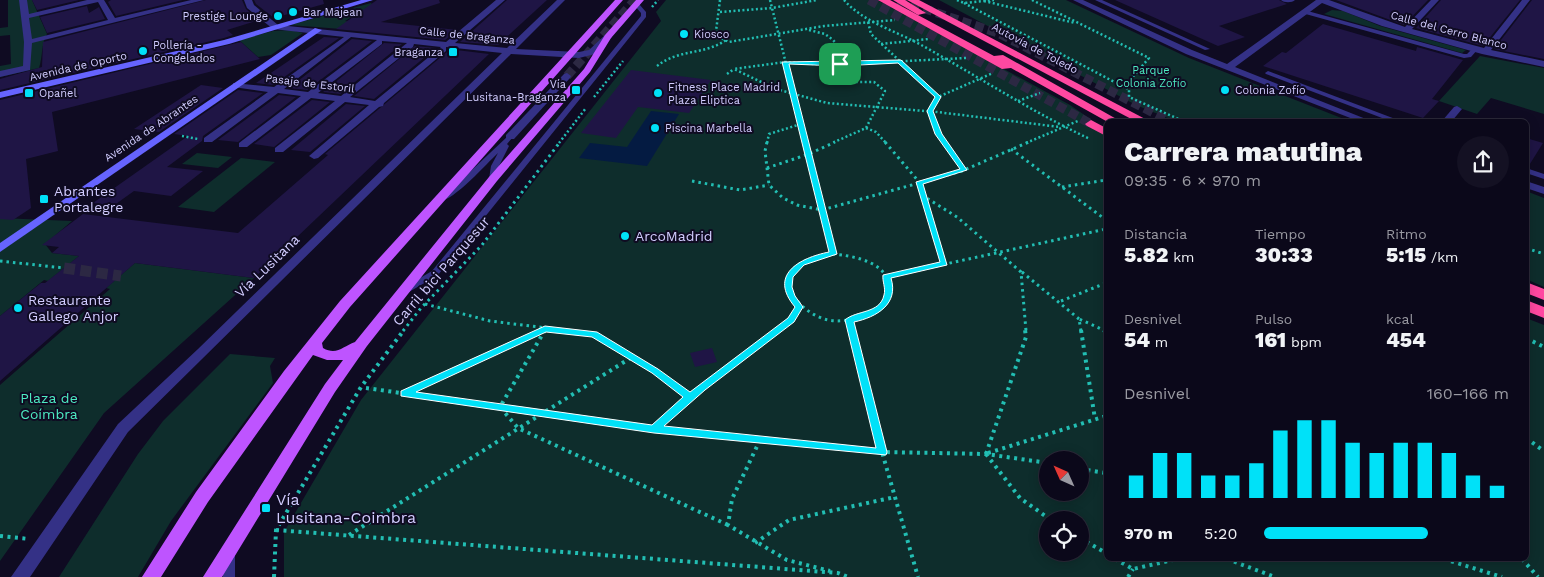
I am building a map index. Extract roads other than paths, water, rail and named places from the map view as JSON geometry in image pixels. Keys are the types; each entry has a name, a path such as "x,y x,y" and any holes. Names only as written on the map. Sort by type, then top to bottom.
{"highway":[{"path":"883,0 1028,79 1057,92"},
{"name":"Autovía de Toledo","path":"898,0 1057,92 1110,119"},
{"name":"Autovía de Toledo","path":"912,0 1139,119"},
{"path":"928,0 1066,78 1090,95"},
{"path":"1087,122 1104,132"},
{"path":"1529,288 1544,295"},
{"path":"1529,306 1544,314"}],"main road":[{"path":"151,577 202,497 315,342 378,266 439,201 619,0"},
{"path":"212,577 330,388 362,344 493,179 587,70 608,37 638,2"},
{"path":"315,342 317,351 333,357 349,352 362,344"}],"street":[{"path":"0,74 28,68 28,42 23,0"},
{"path":"25,17 98,0 113,21"},
{"path":"28,42 200,0"},
{"path":"248,0 250,6 276,27"},
{"name":"Avenida de Oporto","path":"0,95 123,67 276,27 369,0"},
{"path":"314,156 379,104 501,0"},
{"name":"Vía Lusitana","path":"20,577 123,428 203,352 561,0"},
{"path":"1079,0 1227,68 1361,119"},
{"path":"1227,68 1322,0"},
{"name":"Calle del Cerro Blanco","path":"1322,0 1385,24 1485,52 1544,64"},
{"path":"1406,30 1435,0"},
{"path":"1485,52 1526,0"},
{"name":"Avenida de Oporto","path":"276,27 318,30"},
{"name":"Calle de Braganza","path":"318,30 446,46 568,55 588,54 608,37"},
{"name":"Avenida de Abrantes","path":"0,248 318,30"},
{"path":"208,140 347,38"},
{"path":"243,145 379,42"},
{"path":"279,150 410,46"},
{"path":"510,137 567,76"},
{"name":"Pasaje de Estoril","path":"236,85 379,104"},
{"path":"1449,119 1457,109"},
{"path":"1529,185 1544,191"}],"lane":[{"path":"1098,0 1207,49"},
{"path":"1284,0 1292,0"},
{"path":"406,290 435,273 611,58 644,16 638,2"},
{"path":"1304,12 1464,56 1469,56 1475,49"},
{"path":"1268,73 1391,119"},
{"path":"493,179 495,166 510,137"},
{"path":"439,201 460,186 510,137"},
{"path":"1529,171 1544,177"},
{"path":"229,550 229,577"}],"water":[{"name":"Piscina Marbella","path":"651,111 679,114 647,166 579,158 590,143 627,147"}],"tunnel":[{"path":"567,76 635,0"},
{"path":"869,0 1091,124"},
{"path":"898,0 998,33 1165,119"},
{"path":"64,268 121,276"}],"place":[{"name":"Bar Majean","path":"293,12"},
{"name":"Prestige Lounge","path":"278,16"},
{"name":"Kiosco","path":"684,34"},
{"name":"Pollería - Congelados","path":"143,51"},
{"name":"Braganza","path":"453,52"},
{"name":"Vía Lusitana-Braganza","path":"576,90"},
{"name":"Colonia Zofío","path":"1225,90"},
{"name":"Opañel","path":"29,93"},
{"name":"Fitness Place Madrid Plaza Eliptica","path":"658,93"},
{"name":"Piscina Marbella","path":"655,128"},
{"name":"Abrantes Portalegre","path":"44,199"},
{"name":"ArcoMadrid","path":"625,236"},
{"name":"Restaurante Gallego Anjor","path":"18,308"},
{"name":"Vía Lusitana-Coimbra","path":"266,508"}],"park label":[{"name":"Parque Colonia Zofío","path":"1151,76"},
{"name":"Plaza de Coímbra","path":"49,406"}]}
